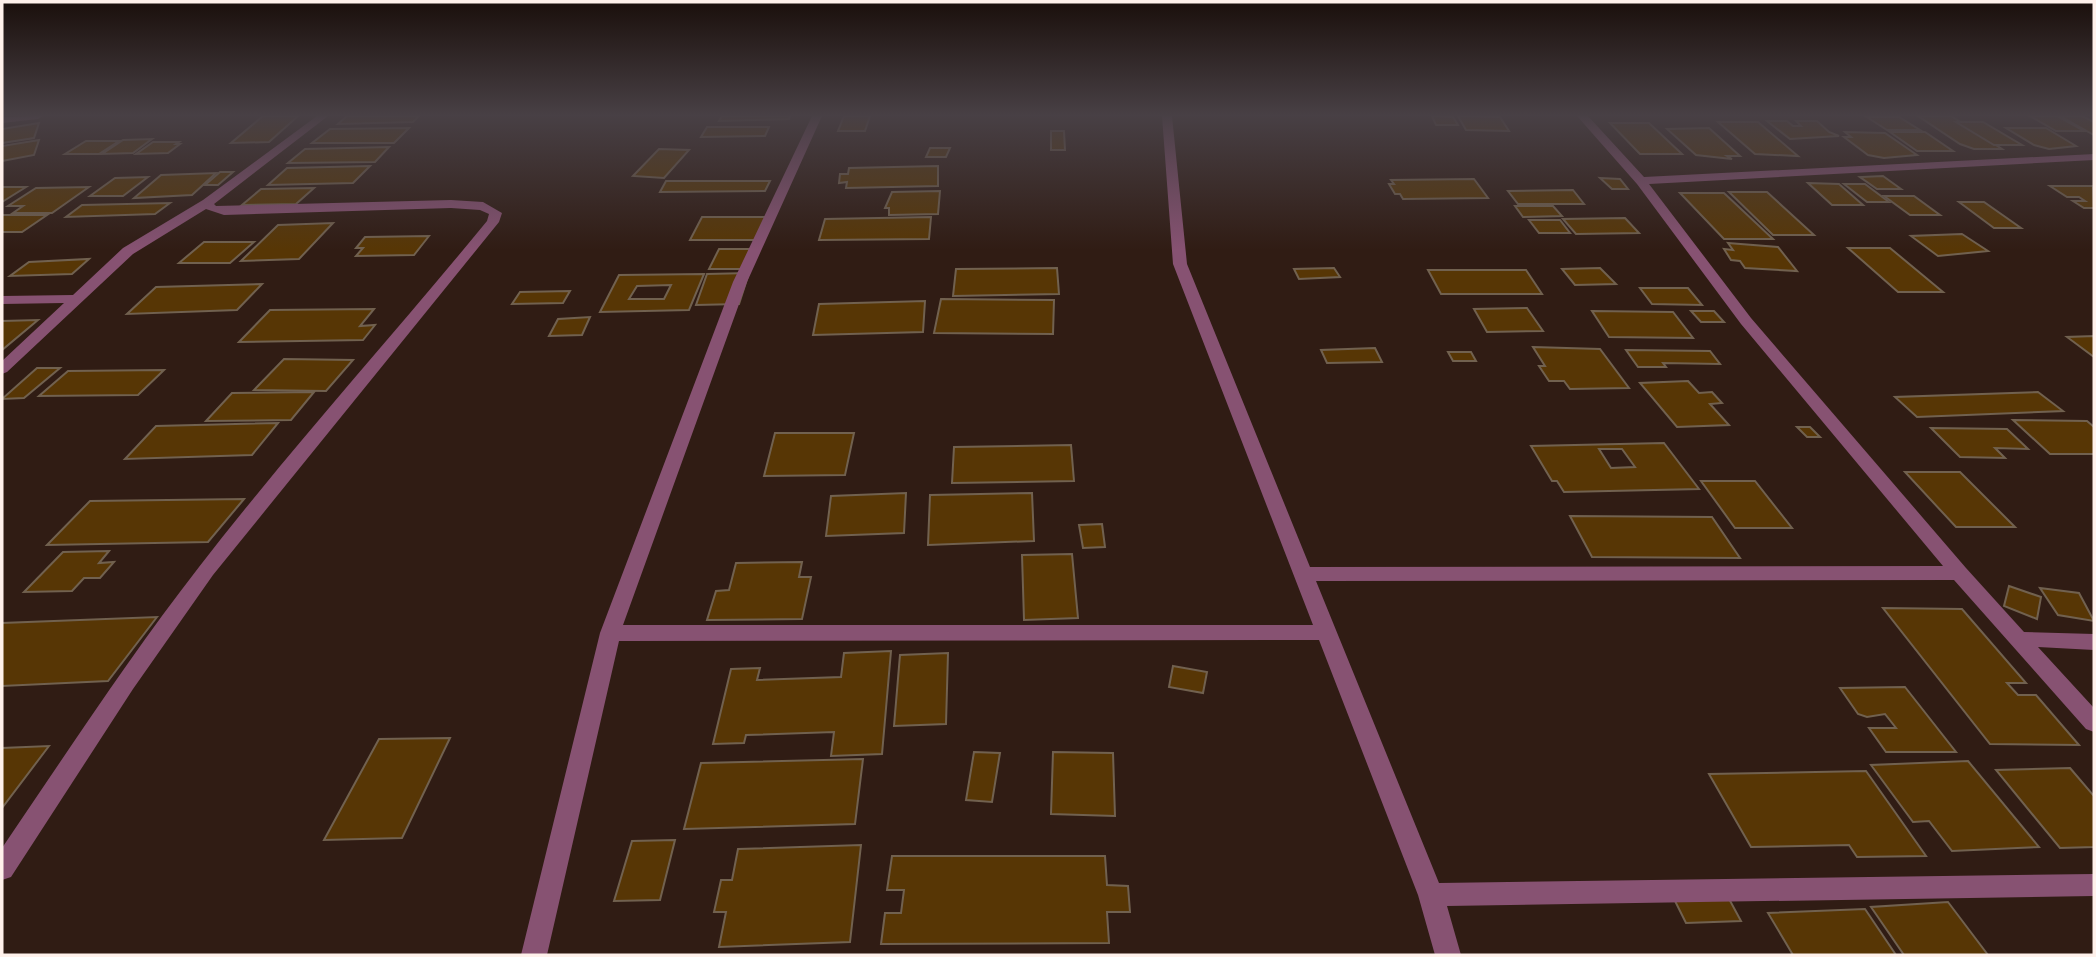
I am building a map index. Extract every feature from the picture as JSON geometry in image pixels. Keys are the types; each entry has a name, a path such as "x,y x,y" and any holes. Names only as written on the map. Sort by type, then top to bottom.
{"street":[{"path":"2,369 128,251 207,203 263,161"},
{"path":"534,955 610,633 740,282 796,161"},
{"path":"1171,161 1180,264 1304,574 1324,632 1431,895 1448,955"},
{"path":"1623,161 1641,181 1746,321 1959,573 2094,723"},
{"path":"1641,181 2042,161"},
{"path":"2,869 168,622 316,431 426,306 493,222 496,212 483,206 451,204 224,211 212,209 207,203"},
{"path":"2,300 78,299"},
{"path":"1304,574 1959,573"},
{"path":"610,633 1324,632"},
{"path":"2021,639 2094,642"},
{"path":"1431,895 2094,885"}],"building":[{"path":"291,161 376,161 375,162 288,163"},
{"path":"648,161 679,161 664,178 633,176"},
{"path":"370,166 353,183 268,185 287,168"},
{"path":"938,166 938,186 846,188 847,182 839,183 840,174 848,174 849,168"},
{"path":"220,172 233,172 218,185 205,185"},
{"path":"216,173 192,195 134,198 161,175"},
{"path":"1883,176 1901,189 1877,189 1860,177"},
{"path":"148,177 123,196 90,196 115,178"},
{"path":"1600,178 1620,179 1628,189 1612,189"},
{"path":"1474,179 1488,198 1403,199 1400,194 1395,194 1389,184 1394,184 1391,180"},
{"path":"666,181 770,181 765,191 660,192"},
{"path":"1808,183 1839,184 1863,205 1832,205"},
{"path":"1844,184 1865,184 1889,202 1867,202"},
{"path":"2050,186 2093,186 2094,208 2084,208 2073,201 2085,201 2079,197 2067,197"},
{"path":"2,187 26,187 2,202"},
{"path":"89,187 52,213 13,213 23,206 8,206 36,188"},
{"path":"314,188 296,204 242,205 261,189"},
{"path":"1573,190 1584,204 1518,204 1508,191"},
{"path":"940,191 938,214 889,215 889,208 885,208 892,192"},
{"path":"1729,192 1767,192 1814,235 1773,235"},
{"path":"1680,193 1724,193 1773,239 1724,239"},
{"path":"1884,196 1914,196 1940,215 1910,215"},
{"path":"1959,202 1984,202 2021,228 1994,228"},
{"path":"170,203 155,214 66,217 82,205"},
{"path":"1515,206 1553,206 1562,216 1523,217"},
{"path":"2,215 47,215 22,232 2,232"},
{"path":"702,217 767,217 756,240 690,240"},
{"path":"931,217 929,239 819,240 825,219"},
{"path":"1625,218 1639,233 1576,234 1563,219"},
{"path":"1529,220 1560,220 1570,233 1539,233"},
{"path":"333,223 299,259 241,261 278,225"},
{"path":"1962,234 1988,251 1938,256 1911,236"},
{"path":"429,236 414,255 356,256 363,248 356,248 365,237"},
{"path":"204,242 254,242 230,263 179,263"},
{"path":"1728,243 1778,247 1797,271 1745,268 1740,261 1731,260 1724,249 1733,250"},
{"path":"1848,248 1890,248 1943,292 1898,292"},
{"path":"719,249 756,249 747,269 709,269"},
{"path":"89,259 72,274 10,276 29,262"},
{"path":"1057,268 1059,294 953,296 956,269"},
{"path":"1334,268 1340,277 1299,279 1294,269"},
{"path":"1600,268 1616,284 1575,285 1562,269"},
{"path":"1428,270 1526,270 1542,294 1441,294"},
{"path":"749,273 739,304 696,305 707,274"},
{"path":"704,274 689,310 600,312 619,275","holes":["671,285 664,299 629,299 637,286"]},
{"path":"262,284 237,310 127,314 156,287"},
{"path":"1640,288 1688,288 1702,305 1652,304"},
{"path":"570,291 563,303 512,304 520,292"},
{"path":"941,299 1054,300 1053,334 934,333"},
{"path":"925,301 923,332 813,335 819,304"},
{"path":"1527,308 1543,331 1487,332 1474,309"},
{"path":"374,309 360,326 375,325 363,340 239,342 270,310"},
{"path":"1592,311 1673,312 1693,338 1609,337"},
{"path":"1691,311 1714,311 1724,322 1701,322"},
{"path":"590,317 582,335 549,336 558,319"},
{"path":"38,320 2,350 2,321"},
{"path":"2094,336 2094,357 2067,337"},
{"path":"1533,347 1600,349 1629,388 1570,389 1564,381 1549,381 1539,366 1545,366"},
{"path":"1375,348 1382,362 1327,363 1321,350"},
{"path":"1626,350 1710,351 1720,364 1663,363 1666,367 1638,367"},
{"path":"1448,352 1471,352 1476,361 1453,361"},
{"path":"284,359 353,360 326,391 254,390"},
{"path":"37,368 60,368 24,398 2,399"},
{"path":"164,370 138,395 39,396 68,371"},
{"path":"1688,381 1699,393 1712,392 1722,403 1710,404 1729,425 1677,427 1640,383"},
{"path":"314,392 291,420 206,421 232,393"},
{"path":"2038,392 2063,411 1917,417 1895,397"},
{"path":"2013,420 2087,421 2094,427 2094,454 2050,454"},
{"path":"278,423 252,455 125,459 156,426"},
{"path":"1797,427 1810,427 1820,437 1807,437"},
{"path":"1931,428 2007,429 2028,449 1995,448 2005,458 1960,457"},
{"path":"775,433 854,433 845,475 764,476"},
{"path":"1664,443 1699,489 1564,492 1557,481 1552,481 1531,446","holes":["1599,449 1622,449 1635,467 1611,468"]},
{"path":"1071,445 1074,481 952,483 954,447"},
{"path":"1905,472 1960,472 2015,527 1956,527"},
{"path":"1701,481 1755,481 1792,528 1735,528"},
{"path":"906,493 904,533 826,536 831,496"},
{"path":"1032,493 1034,541 928,545 930,495"},
{"path":"244,499 208,542 47,545 90,501"},
{"path":"1570,516 1712,517 1740,558 1592,557"},
{"path":"1102,524 1105,547 1083,548 1079,525"},
{"path":"109,551 99,563 114,562 100,578 84,578 72,591 24,592 63,552"},
{"path":"1072,554 1078,618 1024,620 1022,555"},
{"path":"802,562 799,577 811,577 802,619 707,620 716,591 729,590 736,563"},
{"path":"2009,586 2041,597 2037,619 2004,606"},
{"path":"2040,588 2079,593 2094,621 2058,615"},
{"path":"1883,608 1962,609 2026,683 2007,683 2018,695 2036,695 2079,745 1990,744"},
{"path":"157,617 108,681 2,686 2,623"},
{"path":"891,651 882,754 831,756 834,732 746,735 744,743 713,744 731,669 760,668 757,680 841,677 844,653"},
{"path":"948,653 946,724 894,726 900,655"},
{"path":"1173,666 1207,672 1203,693 1169,687"},
{"path":"1905,687 1956,752 1886,752 1869,728 1896,728 1885,714 1867,717 1858,714 1840,688"},
{"path":"450,738 402,838 324,840 379,739"},
{"path":"49,746 2,808 2,748"},
{"path":"974,752 1000,753 992,802 966,800"},
{"path":"1053,752 1113,753 1115,816 1051,814"},
{"path":"863,759 855,824 684,829 701,763"},
{"path":"1968,761 2039,847 1952,851 1929,821 1913,822 1871,765"},
{"path":"2070,768 2094,796 2094,847 2060,848 1996,770"},
{"path":"1866,771 1926,856 1857,857 1849,845 1751,847 1709,774"},
{"path":"675,840 660,900 614,901 632,841"},
{"path":"861,845 850,942 719,947 726,912 714,912 721,880 732,880 738,849"},
{"path":"892,856 1105,856 1107,885 1128,886 1130,912 1107,912 1109,943 881,944 885,913 901,913 904,890 887,890"},
{"path":"1728,897 1741,921 1686,923 1674,899"},
{"path":"1948,902 1988,955 1904,955 1871,907"},
{"path":"1865,909 1896,955 1793,955 1768,913"}]}
